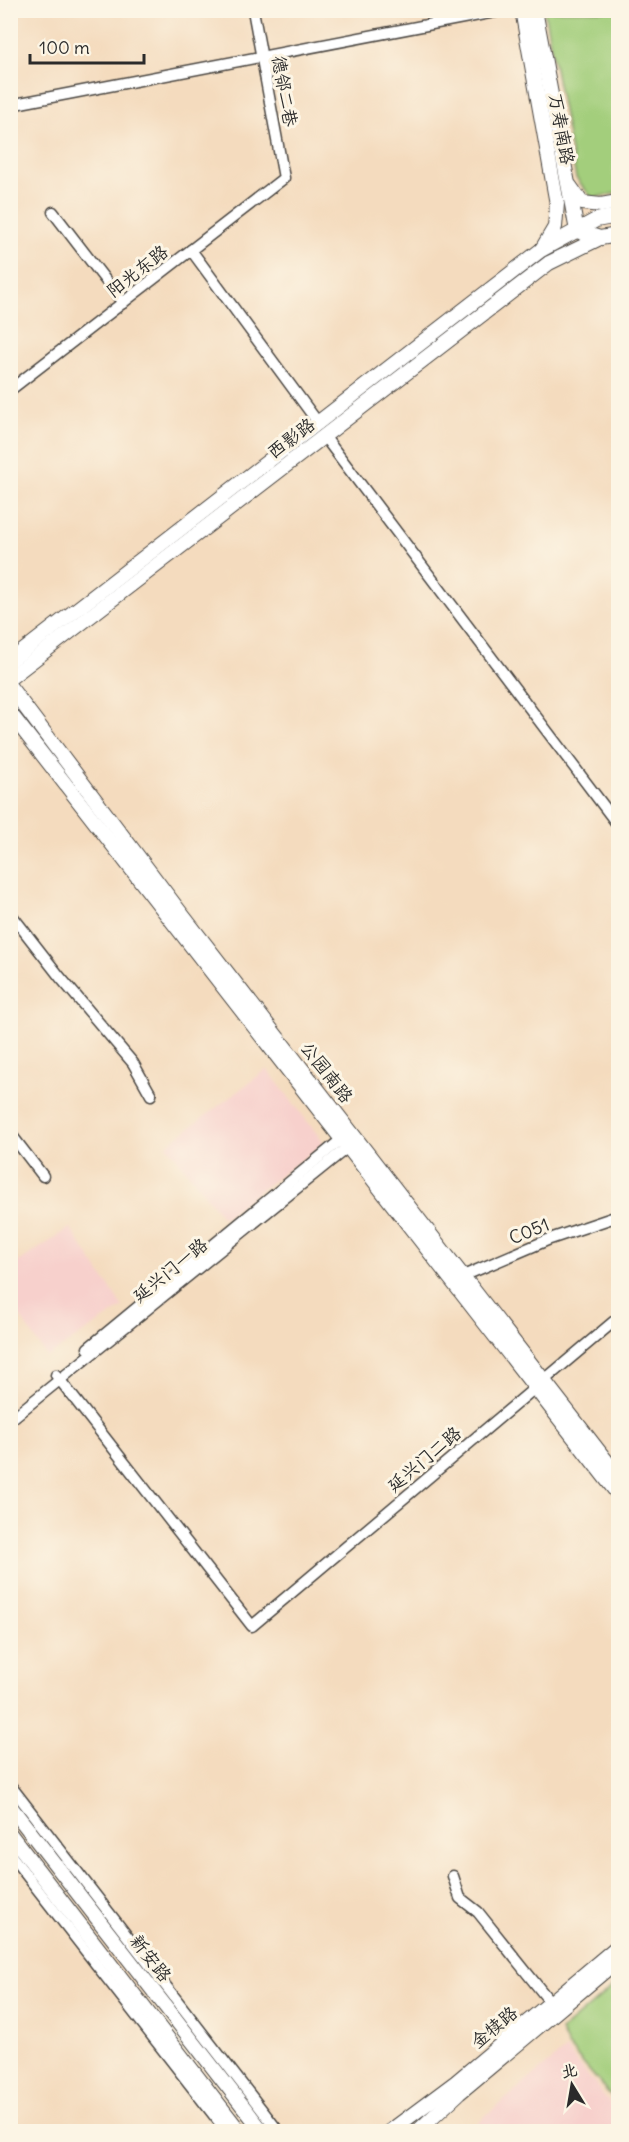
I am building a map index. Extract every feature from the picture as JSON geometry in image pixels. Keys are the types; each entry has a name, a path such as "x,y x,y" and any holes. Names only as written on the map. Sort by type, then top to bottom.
{"main road":[{"name":"万寿南路","path":"522,10 557,204 555,227 541,250"},
{"path":"535,10 577,231"},
{"path":"549,157 582,203 601,205 618,202"},
{"path":"541,250 596,220 618,216"},
{"path":"577,231 600,238 618,235"},
{"name":"西影路","path":"10,662 549,263 600,238"},
{"name":"西影路","path":"10,678 321,430 541,250"},
{"name":"公园南路","path":"10,687 458,1278 540,1383 618,1476"},
{"name":"公园南路","path":"10,712 346,1142 458,1278"},
{"name":"公园南路","path":"540,1383 618,1494"},
{"name":"新安路","path":"10,1806 27,1817 263,2132"},
{"name":"新安路","path":"10,1833 240,2132"},
{"name":"金犊路","path":"389,2132 456,2082 618,1946"},
{"name":"金犊路","path":"417,2132 459,2093 618,1960"}],"street":[{"name":"德邻二巷","path":"253,10 284,178"},
{"path":"10,105 505,10"},
{"name":"阳光东路","path":"10,390 284,178"},
{"path":"53,212 123,303"},
{"path":"191,250 321,430 618,825"},
{"path":"10,913 60,977 133,1063 151,1095"},
{"path":"10,1133 43,1176"},
{"name":"延兴门一路","path":"10,1420 58,1377 346,1142"},
{"name":"C051","path":"458,1278 550,1239 618,1216"},
{"name":"延兴门二路","path":"58,1377 252,1626 618,1318"},
{"name":"延兴门一路","path":"10,1411 58,1377"},
{"path":"10,1785 27,1817 279,2132"},
{"path":"10,1833 27,1817"},
{"path":"10,1854 226,2132"},
{"path":"453,1876 460,1898 478,1912 551,2003"}],"shaded area":[{"path":"267,1069 324,1143 223,1218 167,1145"},
{"path":"70,1228 123,1307 47,1357 11,1303 11,1267"},
{"path":"566,2049 618,2112 618,2131 467,2131"}],"green space":[{"path":"544,11 618,11 618,193 592,198 576,178"},
{"path":"618,1982 618,2104 568,2046 561,2031"}]}
